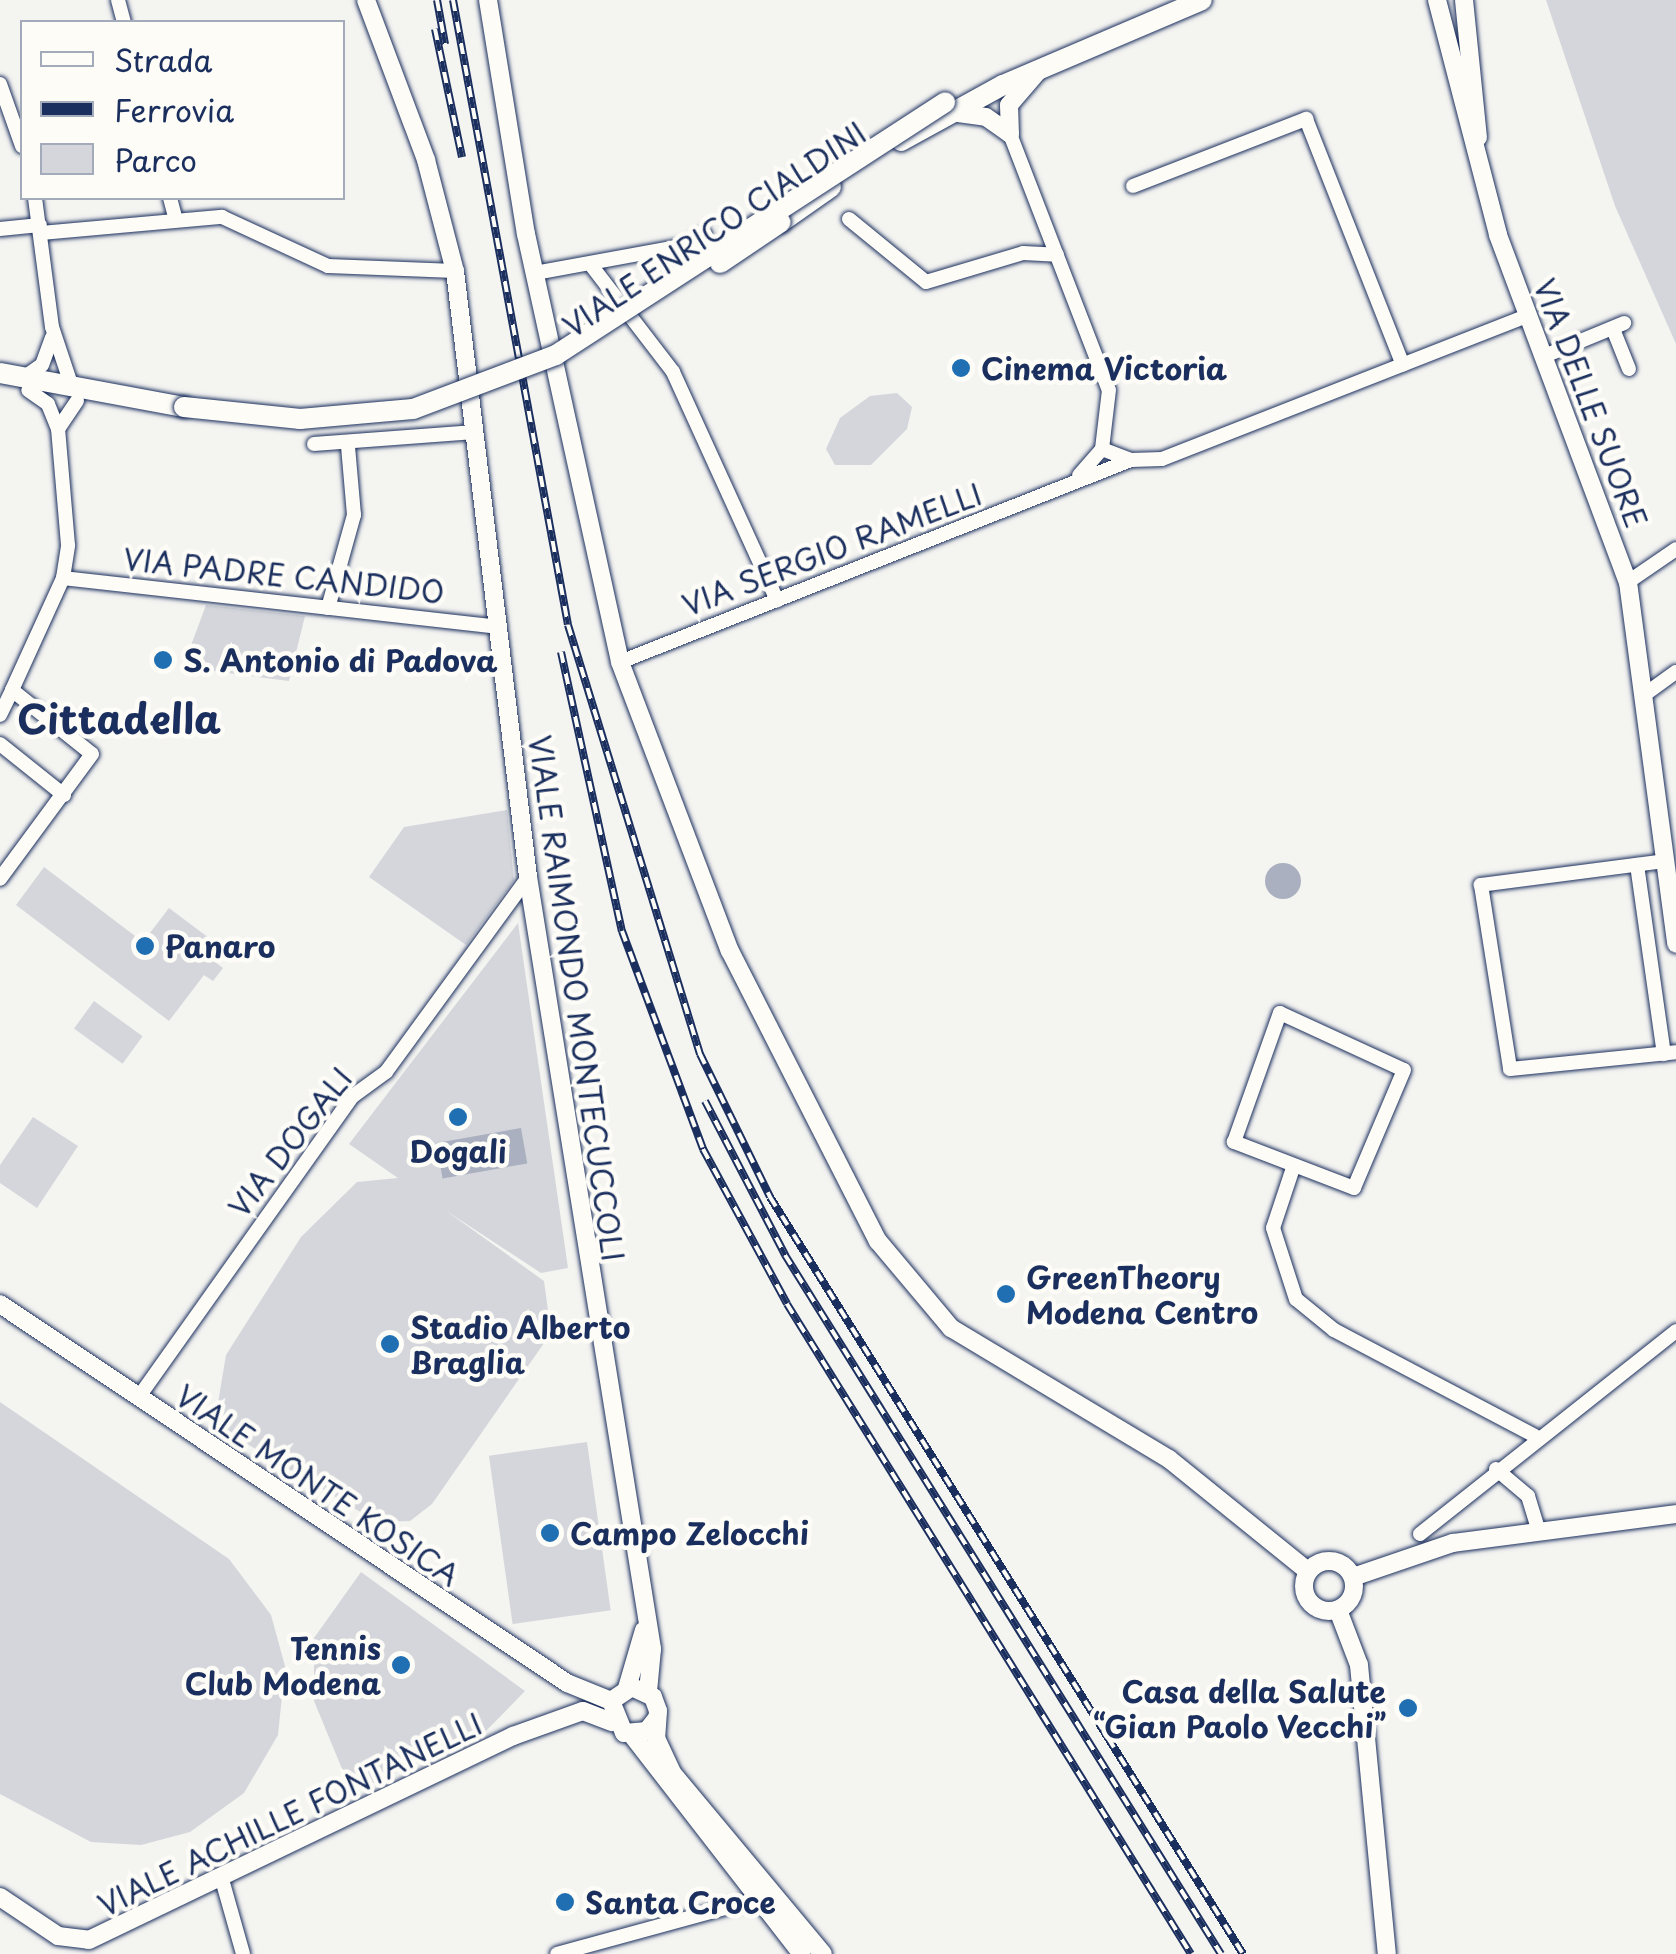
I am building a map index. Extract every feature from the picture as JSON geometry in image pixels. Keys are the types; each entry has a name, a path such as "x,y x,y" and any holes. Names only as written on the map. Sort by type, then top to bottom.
{"main road":[{"name":"VIALE ENRICO CIALDINI","path":"0,373 75,394 182,413 363,426 502,390 608,340 948,107 1172,0"},
{"name":"VIALE ENRICO CIALDINI","path":"948,107 1202,0"},
{"name":"VIALE ENRICO CIALDINI","path":"0,386 27,383"}],"street":[{"path":"488,0 535,273 620,662 730,951 900,1274 950,1328 1169,1459 1308,1572 1311,1604 1338,1610"},
{"name":"VIA DELLE SUORE","path":"1464,0 1482,183"},
{"name":"VIALE RAIMONDO MONTECUCCOLI","path":"367,2 426,160 455,271 528,877 644,1630 652,1649 648,1691"},
{"name":"VIA DELLE SUORE","path":"1436,6 1482,183 1526,316 1628,582 1676,944"},
{"path":"1038,70 1009,104 1010,134 1109,390 1102,448 1131,460"},
{"path":"0,84 16,106 20,133"},
{"path":"948,107 986,118 1010,134"},
{"path":"1134,186 1306,119 1403,365"},
{"path":"35,200 52,327 75,394 58,429"},
{"path":"171,200 176,220"},
{"path":"0,229 234,219 328,266 455,271"},
{"path":"849,219 926,282 1023,252 1057,256"},
{"path":"1023,252 1044,223"},
{"path":"535,273 591,264 704,234"},
{"path":"591,264 673,372 778,600"},
{"name":"VIA SERGIO RAMELLI","path":"620,662 1131,460 1162,459 1526,316"},
{"path":"1542,357 1619,326 1629,369"},
{"path":"0,715 63,578 58,429 48,404 27,383 48,356 52,327"},
{"path":"314,444 348,446 475,432"},
{"path":"328,608 354,515 348,446"},
{"name":"VIA SERGIO RAMELLI","path":"1063,488 1102,448"},
{"path":"1628,582 1676,549"},
{"name":"VIA PADRE CANDIDO","path":"63,578 499,627"},
{"path":"1644,694 1676,672"},
{"path":"0,879 64,795 90,748 12,690"},
{"path":"0,744 64,795"},
{"path":"1637,865 1670,1053 1510,1069 1481,885 1637,865 1666,862"},
{"name":"VIA DOGALI","path":"138,1398 353,1096 386,1072 528,877"},
{"path":"1280,1013 1397,1061 1405,1073 1359,1186 1293,1168 1232,1137 1280,1013"},
{"path":"1293,1168 1273,1228 1296,1299 1334,1330 1535,1436"},
{"name":"VIALE MONTE KOSICA","path":"0,1304 587,1694 612,1702"},
{"path":"1420,1534 1535,1436 1676,1331"},
{"path":"1496,1469 1528,1496 1538,1529"},
{"path":"1352,1577 1422,1550 1538,1529 1676,1514"},
{"path":"1308,1572 1332,1561 1352,1577"},
{"path":"1338,1610 1352,1596 1352,1577"},
{"path":"1338,1610 1359,1665 1387,1954"},
{"name":"VIALE RAIMONDO MONTECUCCOLI","path":"627,1688 644,1630"},
{"path":"802,1954 632,1735 612,1722 612,1702 627,1688 648,1691 673,1774 823,1954"},
{"name":"VIALE ACHILLE FONTANELLI","path":"0,1897 58,1936 89,1940 513,1736 587,1694"},
{"name":"VIALE ACHILLE FONTANELLI","path":"513,1736 583,1712 612,1722"},
{"path":"632,1735 657,1718"},
{"path":"221,1876 243,1954"},
{"path":"557,1954 758,1899"}],"green space":[{"path":"1546,0 1676,0 1676,344 1615,206"},
{"path":"897,393 912,407 907,429 871,465 835,465 826,449 840,418 870,396"},
{"path":"206,605 305,616 289,681 183,667"},
{"path":"507,810 514,880 466,945 369,877 404,827"},
{"name":"Panaro","path":"44,867 143,942 169,908 225,950 215,962 223,968 213,981 204,975 169,1021 16,905"},
{"name":"Stadio Alberto Braglia","path":"518,923 568,1268 541,1273 445,1210 544,1281 551,1333 432,1504 410,1521 377,1522 204,1418 218,1403 226,1355 301,1237 357,1182 398,1178 349,1144"},
{"path":"94,1001 143,1036 123,1064 74,1029"},
{"path":"33,1117 78,1146 37,1208 0,1183 0,1165"},
{"path":"0,1402 229,1559 271,1615 285,1666 278,1735 244,1793 190,1832 141,1845 91,1842 0,1794"},
{"name":"Campo Zelocchi","path":"587,1442 611,1610 513,1624 489,1456"},
{"name":"Tennis Club Modena","path":"361,1572 525,1691 485,1732 352,1793 314,1701 314,1638"}],"water":[{"path":"1283,863 1296,868 1301,881 1296,894 1283,899 1270,894 1265,881 1270,868"},
{"path":"521,1128 527,1163 443,1178 436,1143"}],"railway":[{"path":"437,0 445,44"},
{"path":"453,0 568,625 700,1054 770,1197 1243,1954"},
{"path":"435,29 462,157"},
{"path":"561,652 622,931 703,1149 787,1304 1191,1954"},
{"path":"705,1101 785,1255 1221,1954"}],"place":[{"name":"Cinema Victoria","path":"961,368"},
{"name":"S. Antonio di Padova","path":"163,660"},
{"name":"Panaro","path":"145,946"},
{"name":"Dogali","path":"458,1117"},
{"name":"GreenTheory Modena Centro","path":"1006,1294"},
{"name":"Stadio Alberto Braglia","path":"390,1344"},
{"name":"Campo Zelocchi","path":"550,1533"},
{"name":"Tennis Club Modena","path":"401,1665"},
{"name":"Casa della Salute “Gian Paolo Vecchi”","path":"1408,1708"},
{"name":"Santa Croce","path":"565,1902"}],"district":[{"name":"Cittadella","path":"119,718"}]}
